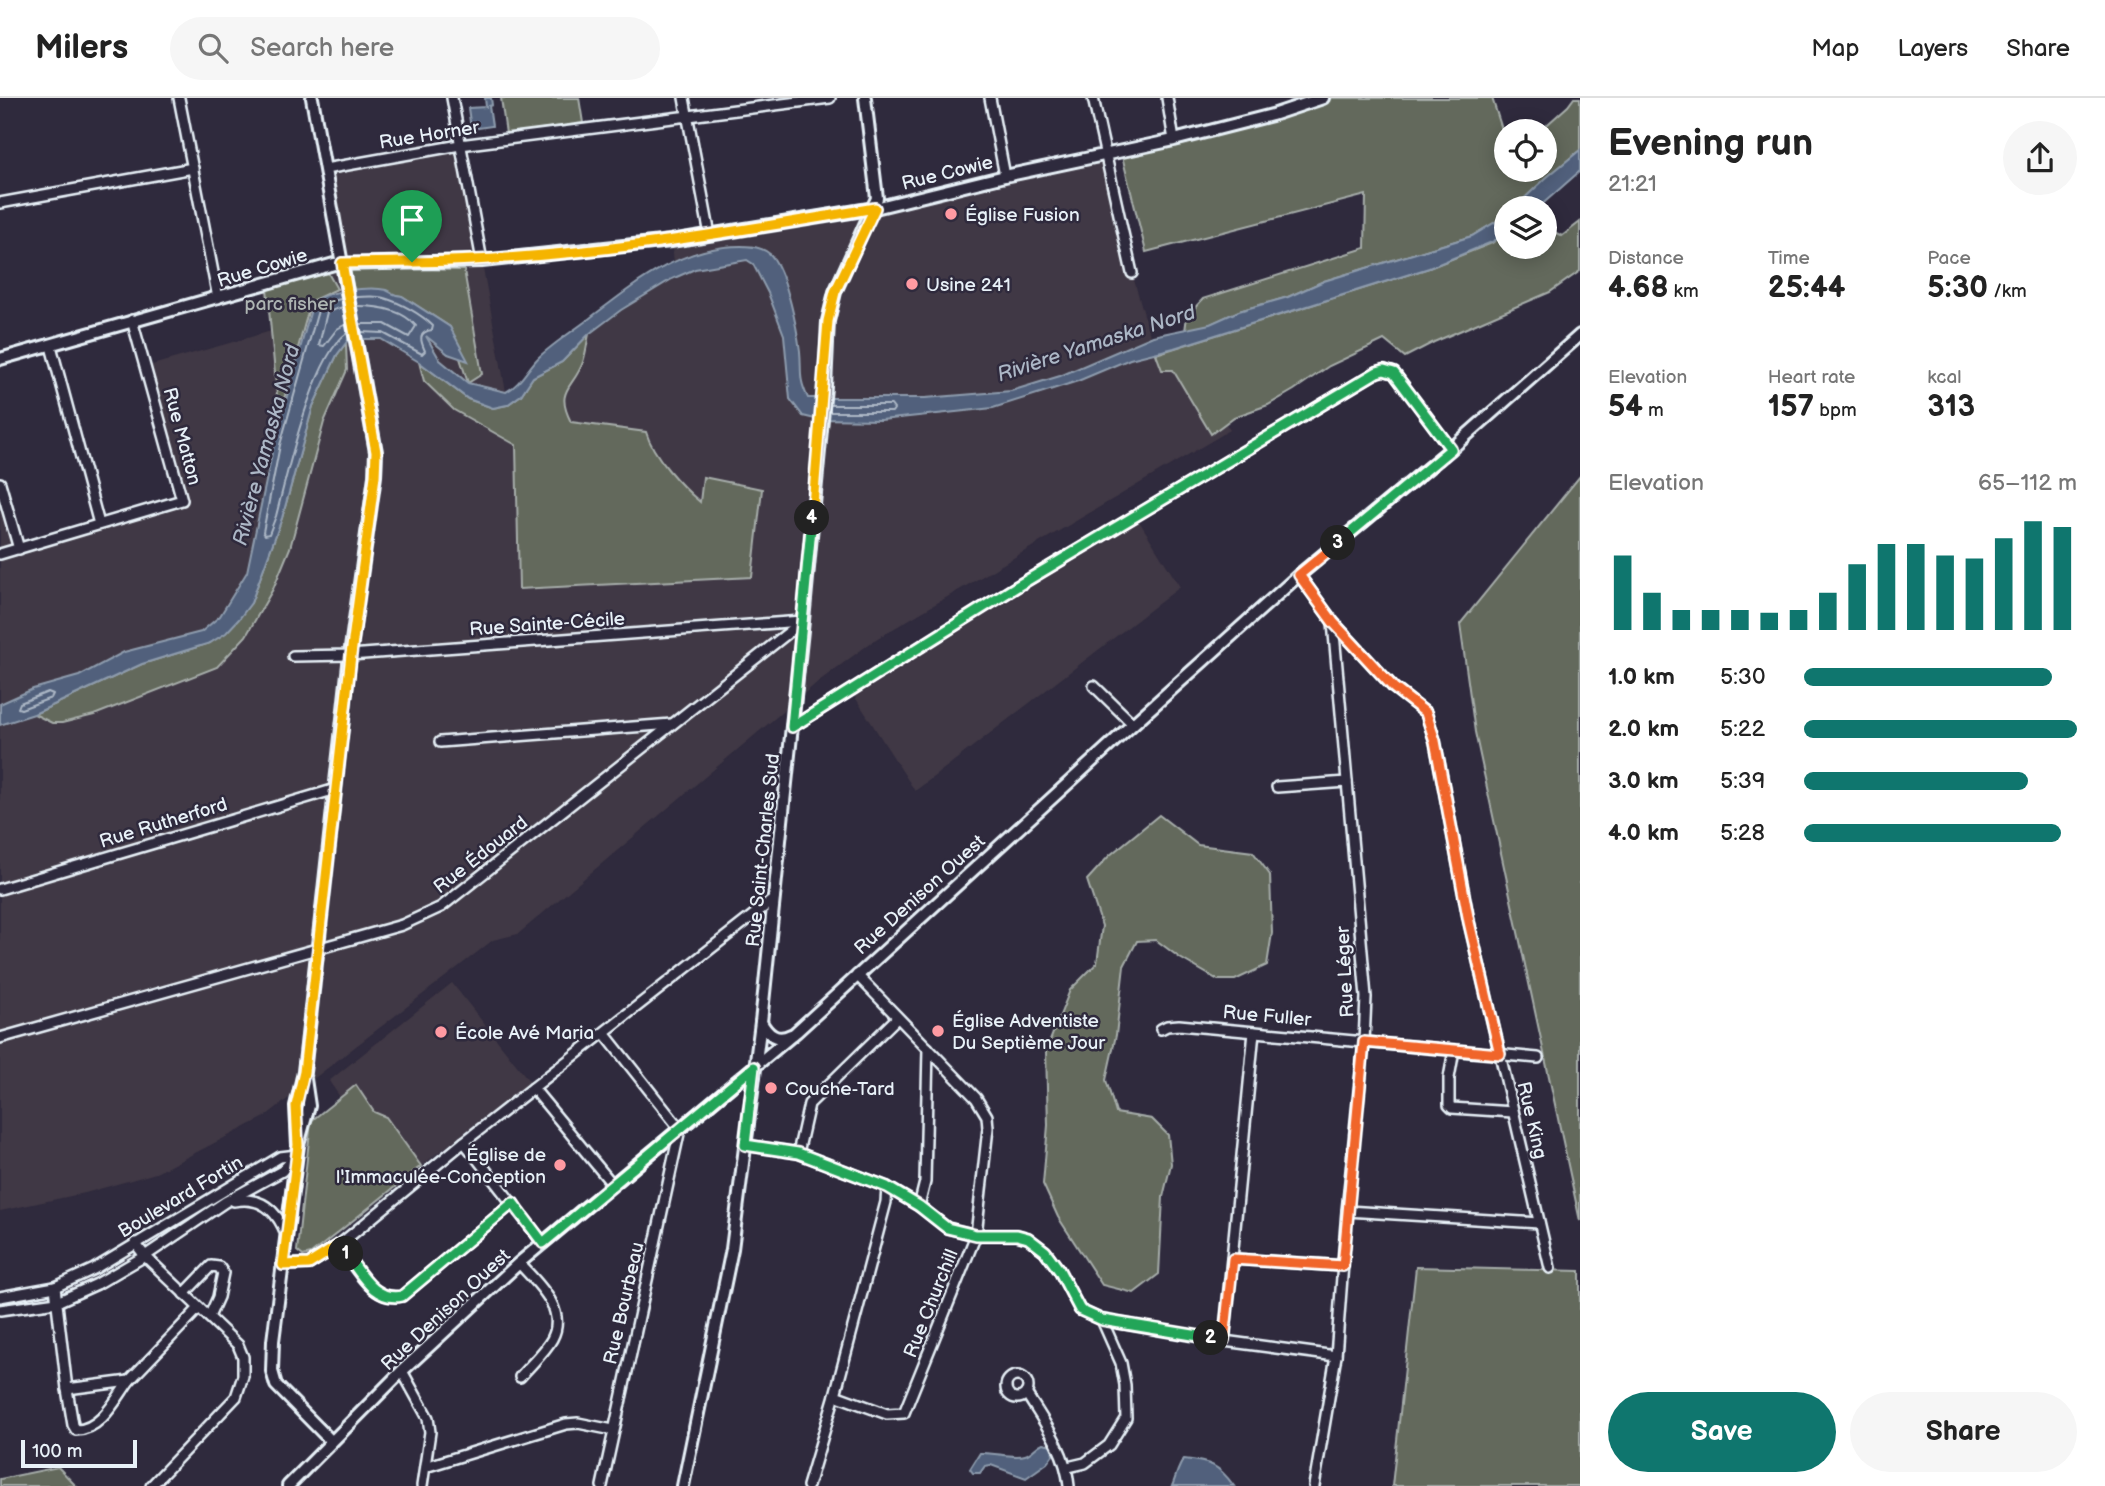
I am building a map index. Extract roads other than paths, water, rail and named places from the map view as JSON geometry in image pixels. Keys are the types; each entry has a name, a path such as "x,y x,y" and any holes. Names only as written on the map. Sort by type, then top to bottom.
{"street":[{"path":"179,98 218,298"},
{"path":"312,98 376,452 304,1072 296,1106 297,1150 273,1341 272,1371 276,1385 331,1441"},
{"path":"452,98 482,261"},
{"path":"684,98 710,235"},
{"name":"Rue Horner","path":"325,169 460,145 830,98"},
{"name":"Rue Saint-Charles Sud","path":"683,1486 732,1249 761,1022 803,621 825,387 828,321 835,292 875,208 877,198 865,98"},
{"path":"990,98 1005,176"},
{"path":"1093,98 1132,273"},
{"path":"1167,98 1174,140"},
{"name":"Rue Cowie","path":"0,359 323,267 482,261 710,235 875,208 1005,176 1174,140 1300,102 1322,98"},
{"path":"0,203 192,168"},
{"name":"Rue Matton","path":"0,554 182,500 132,320"},
{"name":"Rue Denison Ouest","path":"288,1486 402,1371 519,1263 796,1032 1299,575 1451,449 1580,335"},
{"path":"51,346 99,524"},
{"path":"792,727 1016,587 1377,372 1384,370 1394,373 1451,449"},
{"path":"0,483 19,549"},
{"name":"Rue King","path":"1299,575 1333,622 1394,688 1426,713 1435,741 1469,922 1550,1268"},
{"name":"Rue Sainte-Cécile","path":"293,656 351,655 803,621"},
{"name":"Rue Édouard","path":"0,1038 402,925 440,907 803,621"},
{"name":"Rue Léger","path":"1314,1486 1336,1356 1366,997 1333,622"},
{"path":"1094,686 1133,724"},
{"path":"440,742 673,724"},
{"path":"1277,787 1347,782"},
{"name":"Rue Rutherford","path":"0,889 336,789"},
{"path":"283,1265 309,1264 339,1245 464,1142 774,899"},
{"name":"Rue Churchill","path":"835,1395 887,1414 904,1413 976,1235 988,1128 986,1116 976,1098 857,975"},
{"path":"798,1153 809,1104 897,1018"},
{"path":"761,1022 766,1032 775,1038 785,1038 796,1032"},
{"name":"Rue Fuller","path":"1161,1029 1179,1025 1538,1058"},
{"path":"1224,1340 1254,1032"},
{"path":"604,1033 680,1129"},
{"path":"919,1206 925,1182 928,1048"},
{"path":"1454,1050 1449,1078 1449,1105 1452,1108 1513,1112"},
{"path":"533,1088 612,1185"},
{"name":"Rue Bourbeau","path":"602,1486 680,1129"},
{"path":"464,1142 543,1243"},
{"path":"745,1145 798,1153 887,1187 919,1206 947,1228 976,1235 1017,1235 1028,1238 1045,1251 1059,1270 1080,1310 1102,1320 1336,1356"},
{"name":"Boulevard Fortin","path":"0,1310 57,1302 97,1284 145,1256 225,1202 282,1171 297,1150"},
{"name":"Boulevard Fortin","path":"0,1297 55,1287 94,1269 280,1157 297,1150"},
{"path":"808,1486 886,1202 887,1187"},
{"name":"Boulevard Fortin","path":"225,1202 246,1199 259,1201 281,1220 286,1236"},
{"path":"339,1245 372,1289 380,1295 394,1298 402,1296 513,1203"},
{"path":"1347,1211 1539,1223"},
{"path":"135,1243 145,1256 238,1345 243,1357 243,1376 236,1397 151,1486"},
{"path":"1233,1259 1343,1266"},
{"path":"519,1263 549,1297 557,1321 552,1338 520,1377"},
{"path":"184,1294 211,1266 219,1266 223,1273 218,1297 209,1317"},
{"path":"55,1287 67,1390 76,1430 83,1430 101,1420 129,1381 200,1308"},
{"path":"1068,1467 1085,1463 1109,1445 1126,1418 1121,1363 1102,1320"},
{"path":"402,1371 428,1418 430,1432 422,1486"},
{"path":"67,1390 129,1381"},
{"path":"1026,1393 1052,1434 1068,1467 1069,1486"},
{"path":"425,1467 566,1424 578,1423 613,1430"}],"water":[{"path":"485,98 491,98 492,105 489,106 492,126 471,129 468,108 486,107"},
{"path":"1580,150 1580,171 1552,196 1527,196 1542,182 1557,182 1557,169"},
{"name":"Rivière Yamaska Nord","path":"1494,223 1494,241 1429,268 1174,348 1130,359 1078,381 993,408 881,420 815,419 803,416 790,399 784,335 768,293 753,264 747,260 695,269 672,279 621,310 589,334 562,362 533,377 521,395 507,405 493,408 468,399 419,362 381,339 349,339 337,355 313,406 282,518 251,603 239,619 226,633 210,643 142,664 34,714 0,725 0,704 33,689 79,676 124,652 201,632 220,616 247,572 274,443 313,302 327,295 370,289 386,290 402,296 450,327 468,361 448,354 426,336 440,360 468,383 506,392 516,385 551,347 660,269 699,252 741,246 755,247 771,255 783,278 794,317 802,380 808,398 925,398 1011,391 1060,376 1153,336 1210,324 1239,311 1288,297 1324,281 1472,236"},
{"path":"1043,1443 1052,1445 1053,1455 1047,1463 1026,1478 991,1465 985,1466 980,1473 973,1473 970,1469 980,1453 1020,1456 1030,1453"},
{"path":"1184,1459 1213,1465 1234,1486 1172,1486"}],"place":[{"name":"Église Fusion","path":"951,214"},
{"name":"Usine 241","path":"912,284"},
{"name":"Église Adventiste Du Septième Jour","path":"938,1031"},
{"name":"École Avé Maria","path":"441,1032"},
{"name":"Couche-Tard","path":"771,1088"},
{"name":"Église de l'Immaculée-Conception","path":"560,1165"}],"park label":[{"name":"parc fisher","path":"290,303"}]}
